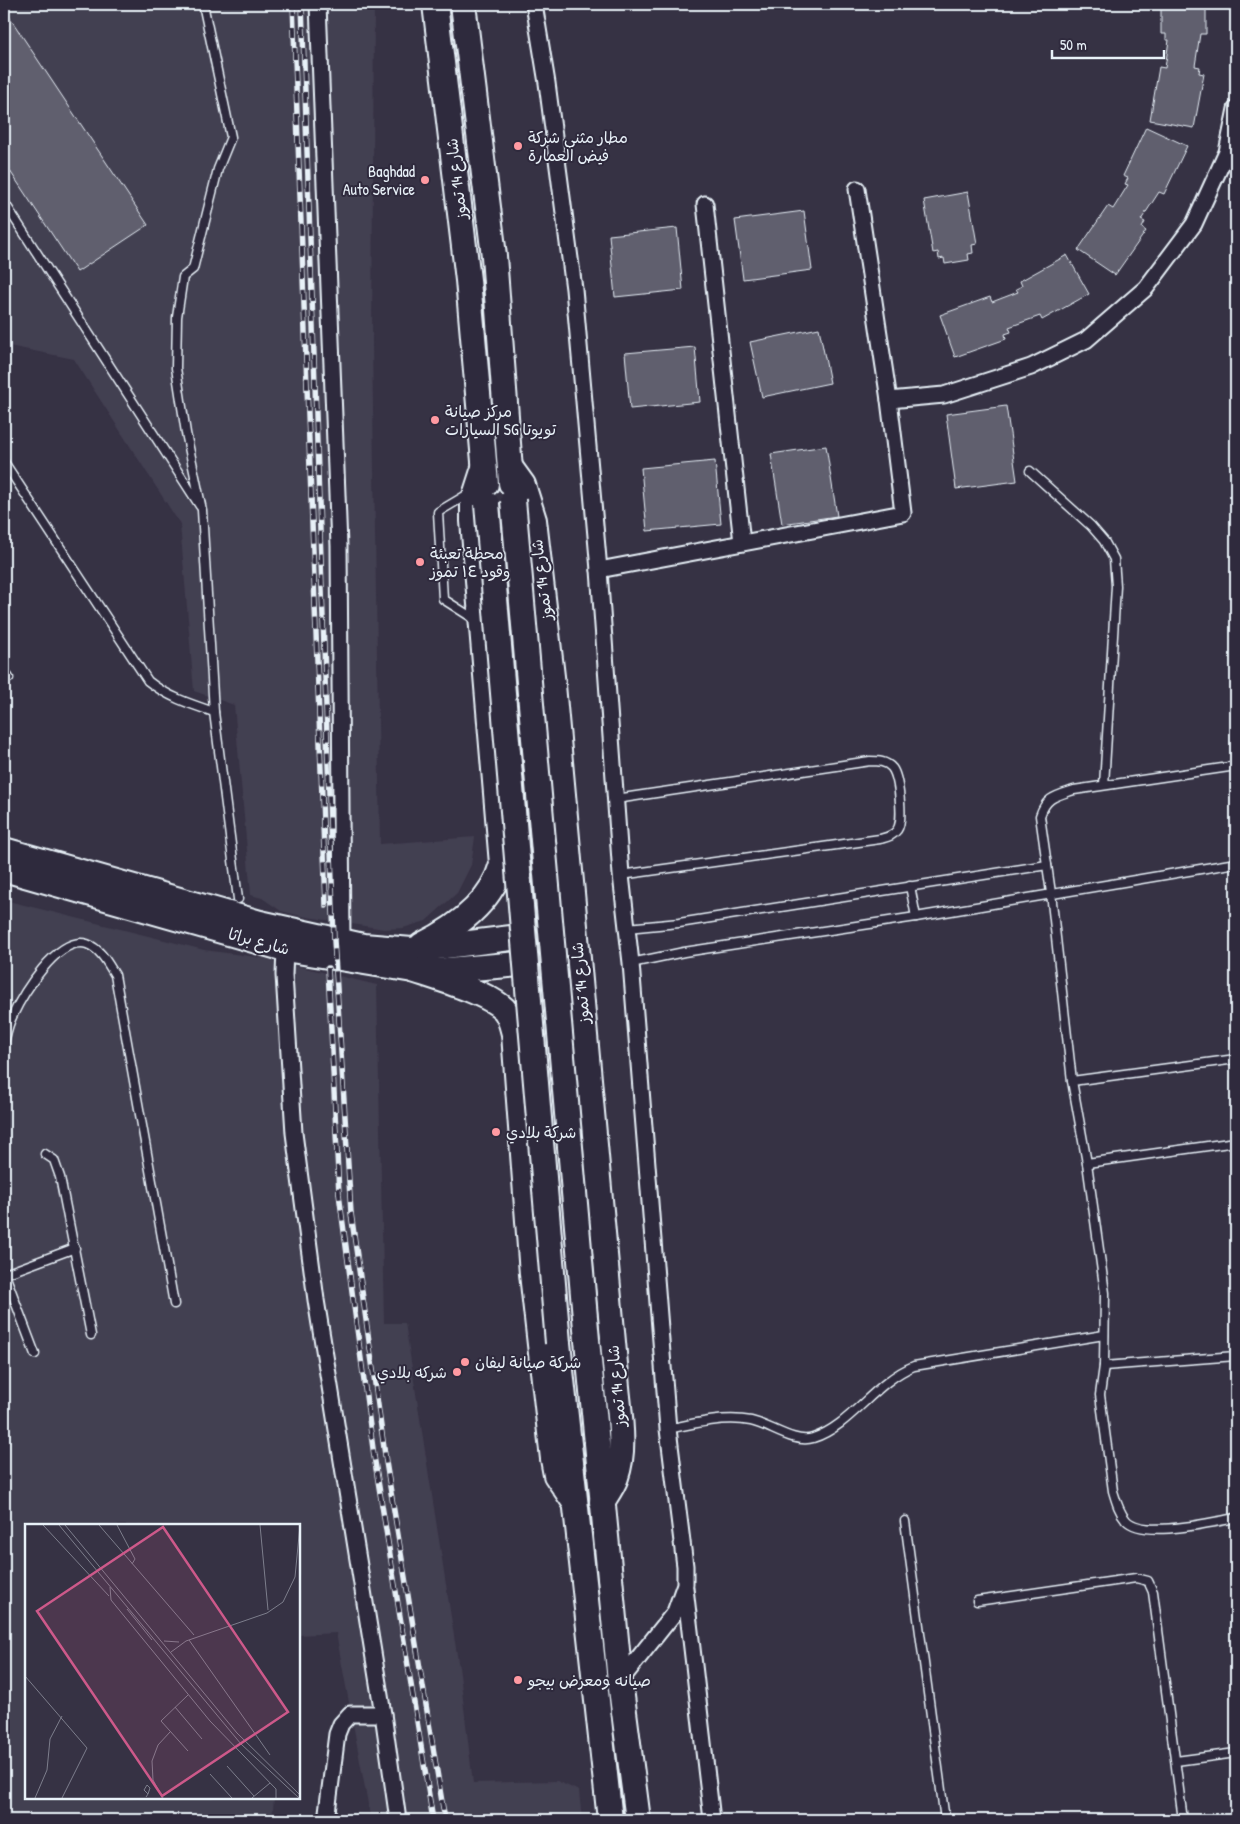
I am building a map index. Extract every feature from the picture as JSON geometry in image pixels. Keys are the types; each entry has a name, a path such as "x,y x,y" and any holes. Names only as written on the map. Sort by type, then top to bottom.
{"main road":[{"name":"شارع 14 تموز","path":"435,4 468,280 483,487"},
{"name":"شارع 14 تموز","path":"464,4 494,256 510,467 587,1340 620,1681 638,1820"},
{"name":"شارع 14 تموز","path":"510,467 522,485 534,520 553,685 568,960 622,1449 615,1479 602,1502"},
{"path":"483,487 473,502 473,521 502,864 494,883 480,903 459,924 412,960 487,999 504,1010 511,1021 514,1034 532,1274 553,1459 556,1475 575,1503"},
{"path":"483,487 558,1343 610,1820"},
{"name":"شارع براثا","path":"4,850 260,923 412,960 435,971 521,964"},
{"name":"شارع براثا","path":"4,869 285,949 412,960 519,937"}],"street":[{"path":"318,4 338,546 342,942"},
{"path":"534,4 547,83 574,289 599,570 621,876 631,963 668,1429 685,1566 685,1584 712,1820"},
{"path":"889,400 944,395 1031,367 1086,340 1146,288 1194,224 1227,152 1236,109"},
{"path":"599,570 902,513 889,400 857,188"},
{"path":"705,204 742,543"},
{"path":"285,949 284,975 295,1142 333,1418 383,1714 398,1820"},
{"path":"620,1681 675,1612 685,1584"},
{"path":"326,1820 337,1734 341,1724 350,1714 383,1714"}],"lane":[{"path":"204,4 231,136 218,168 193,269 183,277 177,317 176,368 186,433 202,510 214,712 238,899"},
{"path":"4,202 202,510"},
{"path":"4,462 148,680 163,692 181,702 214,712"},
{"path":"1030,471 1091,526 1114,559 1116,586 1104,785"},
{"path":"482,625 443,599 438,512 483,487"},
{"path":"4,671 9,678"},
{"path":"616,799 870,761 882,761 892,768 897,779 901,821 898,829 892,836 880,839 621,876"},
{"path":"1236,766 1074,790 1055,796 1044,804 1040,816 1052,893 1072,1081 1087,1163 1105,1293 1104,1366 1100,1395 1113,1491 1117,1505 1126,1521 1147,1529 1164,1529 1236,1518"},
{"path":"631,963 684,952 916,917 1236,863"},
{"path":"627,928 679,923 1047,865"},
{"path":"910,886 916,917"},
{"path":"4,1043 12,1018 22,998 52,957 64,948 74,944 87,944 100,952 115,976 174,1304"},
{"path":"1072,1081 1236,1059"},
{"path":"1087,1163 1236,1142"},
{"path":"45,1154 54,1160 60,1177 91,1335"},
{"path":"35,1354 4,1273 75,1248"},
{"path":"668,1429 726,1420 751,1421 793,1437 811,1439 828,1432 884,1383 901,1371 914,1366 1104,1335"},
{"path":"1104,1366 1236,1356"},
{"path":"905,1521 945,1820"},
{"path":"977,1601 1136,1578 1148,1581 1154,1592 1183,1820"},
{"path":"1176,1761 1236,1753"}],"shaded area":[{"path":"4,4 374,4 372,344 380,844 475,837 471,865 457,893 426,921 403,928 384,929 281,911 262,898 251,895 234,705 194,691 180,524 74,359 4,345"},
{"path":"4,900 204,950 263,958 377,985 384,1323 405,1323 460,1674 473,1783 557,1781 579,1791 582,1820 371,1820 336,1633 300,1635 300,1524 25,1524 25,1799 274,1799 272,1820 4,1820"}],"building":[{"path":"1161,4 1206,4 1206,34 1200,34 1195,66 1200,67 1199,73 1204,74 1194,128 1150,120 1159,67 1165,68 1169,40 1166,40 1166,34 1161,34"},
{"path":"4,9 148,225 77,272 4,162"},
{"path":"1146,127 1187,146 1164,194 1159,192 1141,220 1145,222 1142,228 1146,231 1115,275 1078,250 1108,206 1113,209 1128,185 1125,184 1128,178 1123,176"},
{"path":"968,192 977,244 972,245 973,253 968,254 969,260 945,264 944,258 939,259 938,252 933,253 924,200"},
{"path":"804,211 812,270 743,279 735,220"},
{"path":"677,228 683,290 615,297 609,235"},
{"path":"1067,255 1089,294 1042,320 1040,316 1009,327 1011,332 1005,334 1006,339 955,357 940,315 990,297 992,302 1018,292 1016,289 1022,286 1020,281"},
{"path":"819,328 830,383 762,397 750,342"},
{"path":"695,347 700,402 630,409 625,353"},
{"path":"1006,406 1017,481 956,489 946,414"},
{"path":"826,446 837,516 782,524 771,454"},
{"path":"715,461 721,524 647,531 641,468"}],"railway":[{"path":"293,4 326,906"},
{"path":"302,4 334,940 351,1213 386,1462 445,1820"},
{"path":"328,968 339,1194 374,1456 433,1820"}],"place":[{"name":"مطار مثنى شركة فيض العمارة","path":"518,146"},
{"name":"Baghdad Auto Service","path":"425,180"},
{"name":"مركز صيانة السيارات SG تويوتا","path":"435,420"},
{"name":"محطة تعبئة وقود ١٤ تموز","path":"420,562"},
{"name":"شركة بلادي","path":"496,1132"},
{"name":"شركة صيانة ليفان","path":"465,1362"},
{"name":"شركه بلادي","path":"457,1372"},
{"name":"صيانه ومعرض بيجو","path":"518,1680"}]}
